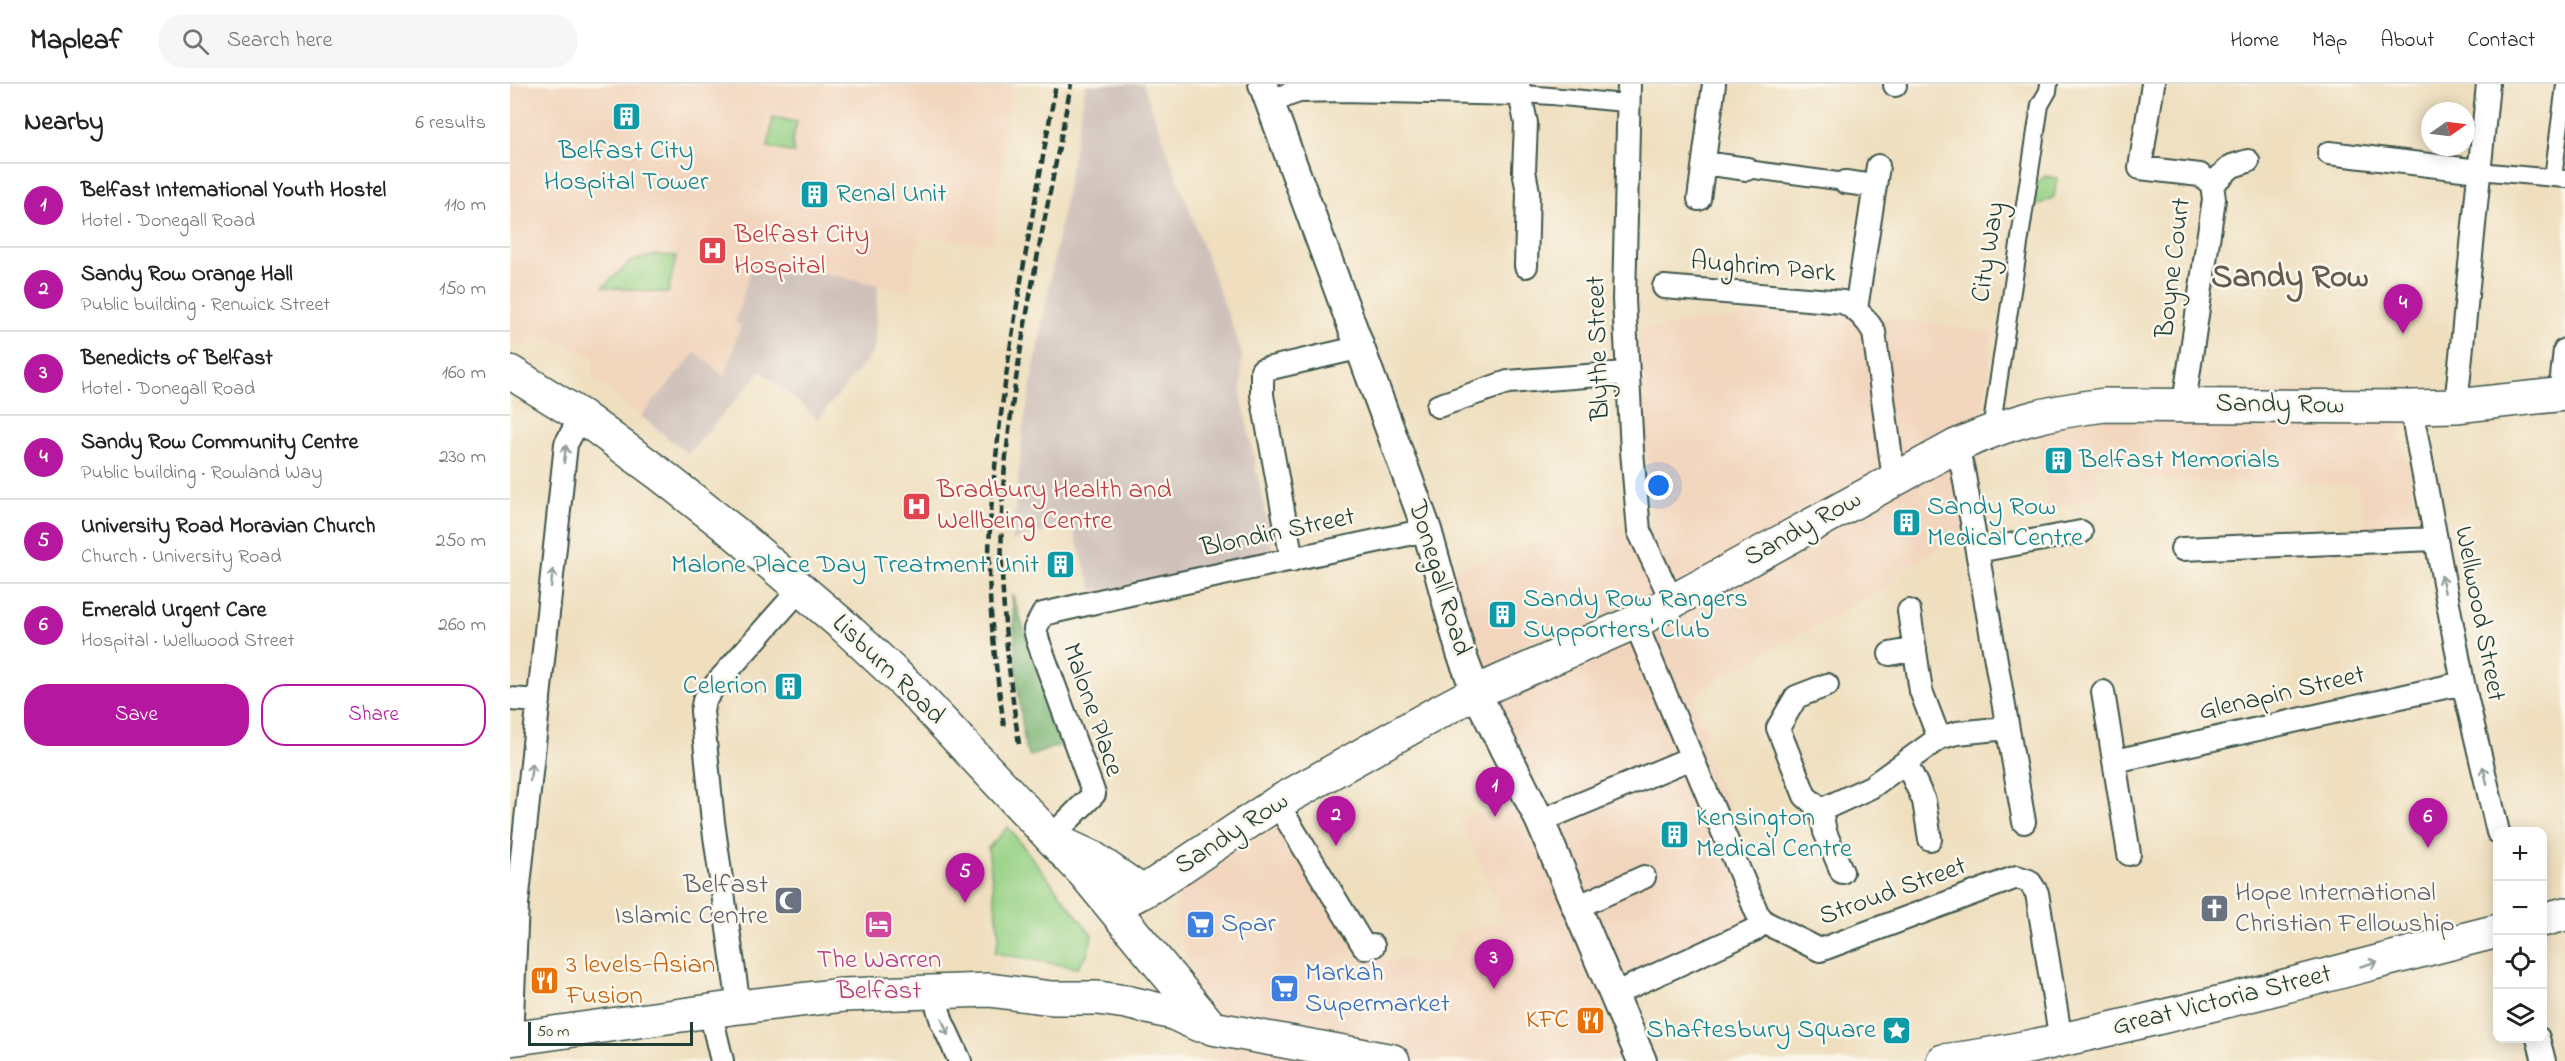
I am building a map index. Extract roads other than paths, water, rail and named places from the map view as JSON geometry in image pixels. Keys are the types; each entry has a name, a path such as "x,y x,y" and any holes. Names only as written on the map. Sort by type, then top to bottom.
{"main road":[{"name":"Lisburn Road","path":"510,372 581,416 735,533 801,588 911,689 1110,902 1206,1026"},
{"name":"Sandy Row","path":"1110,902 1130,898 1142,892 1277,803 1476,692 1635,622 1956,446 1991,430 2055,411 2105,405 2411,407 2456,406 2562,395"},
{"path":"1052,838 1093,858 1142,892"},
{"path":"2547,919 2565,914"},
{"name":"Great Victoria Street","path":"1944,1061 1987,1056 2061,1041 2271,991 2401,955 2493,933"},
{"path":"510,1039 843,995 989,990 1063,998 1096,1014 1174,1028 1206,1026 1393,1061"}],"street":[{"path":"1699,199 1714,84"},
{"name":"City Way","path":"1991,430 2040,105 2048,91 2049,84"},
{"path":"2153,84 2140,168 2200,175 2212,184"},
{"path":"2456,406 2488,84"},
{"path":"2329,153 2559,178 2565,85"},
{"path":"1267,92 1342,87 1518,89 1590,101 1629,94"},
{"path":"1518,89 1526,123 1524,171 1528,192 1526,266"},
{"name":"Donegall Road","path":"1267,92 1427,530 1461,653 1476,692 1540,821 1642,1061"},
{"name":"Blythe Street","path":"1629,94 1624,278 1626,373 1639,531 1672,601"},
{"name":"Boyne Court","path":"2184,404 2214,199 2212,184 2232,166 2248,161"},
{"path":"1704,163 1845,182 1876,176 1856,309 1867,320 1874,332 1894,480"},
{"name":"Aughrim Park","path":"1664,287 1843,302 1856,309"},
{"path":"1292,560 1262,395 1262,369 1362,347"},
{"path":"2562,395 2565,350"},
{"path":"1438,406 1508,382 1626,373"},
{"name":"Wellwood Street","path":"2411,407 2434,539 2463,683 2497,827"},
{"path":"510,1039 517,904 566,444 581,416"},
{"path":"1956,446 1963,470 2024,822"},
{"name":"Blondin Street","path":"1039,621 1043,614 1055,611 1427,530"},
{"path":"1977,551 2081,532"},
{"path":"2182,549 2434,539"},
{"path":"722,1061 725,1009 713,822 702,711 704,701 715,685 801,588"},
{"path":"1909,611 1921,691 1939,738"},
{"name":"Malone Place","path":"1039,621 1035,629 1041,651 1094,794 1052,838"},
{"path":"1614,994 1754,930 1764,922 1757,913 1635,622"},
{"path":"1890,654 1915,649"},
{"name":"Glenapin Street","path":"2115,761 2463,683"},
{"path":"1827,685 1796,697 1778,728 1805,796 1821,810 1825,832 1842,872"},
{"path":"2103,692 2130,854"},
{"path":"510,699 539,701"},
{"path":"1821,810 1872,787 1939,738 1957,733 2007,728"},
{"path":"1540,821 1691,758"},
{"path":"1906,764 1924,801 1930,839"},
{"path":"1277,803 1365,948 1373,946"},
{"path":"1576,907 1644,877"},
{"name":"Stroud Street","path":"1764,922 1820,950 2017,877 2029,881 2037,893 2061,1041"},
{"path":"933,991 942,1022 960,1061"},
{"path":"2539,1043 2544,1061"}],"railway":[{"path":"1004,726 990,593 991,512 1010,351 1056,84"},
{"path":"1019,744 1010,678 1002,577 1004,477 1024,329 1071,84"}],"place":[{"name":"Belfast City Hospital Tower","path":"626,116"},
{"name":"Renal Unit","path":"815,194"},
{"name":"Belfast City Hospital","path":"713,251"},
{"name":"Sandy Row Community Centre","path":"2403,334"},
{"name":"Belfast Memorials","path":"2058,460"},
{"name":"Bradbury Health and Wellbeing Centre","path":"916,506"},
{"name":"Sandy Row Medical Centre","path":"1906,523"},
{"name":"Malone Place Day Treatment Unit","path":"1060,565"},
{"name":"Sandy Row Rangers Supporters' Club","path":"1502,615"},
{"name":"Celerion","path":"788,686"},
{"name":"Belfast International Youth Hostel","path":"1495,817"},
{"name":"Kensington Medical Centre","path":"1675,834"},
{"name":"Sandy Row Orange Hall","path":"1336,846"},
{"name":"Emerald Urgent Care","path":"2428,848"},
{"name":"Belfast Islamic Centre","path":"789,901"},
{"name":"University Road Moravian Church","path":"965,903"},
{"name":"Hope International Christian Fellowship","path":"2214,909"},
{"name":"Spar","path":"1200,924"},
{"name":"The Warren Belfast","path":"879,925"},
{"name":"3 levels-Asian Fusion","path":"545,981"},
{"name":"Markah Supermarket","path":"1284,989"},
{"name":"Benedicts of Belfast","path":"1494,989"},
{"name":"KFC","path":"1590,1020"},
{"name":"Shaftesbury Square","path":"1897,1030"}],"district":[{"name":"Sandy Row","path":"2290,278"}]}
